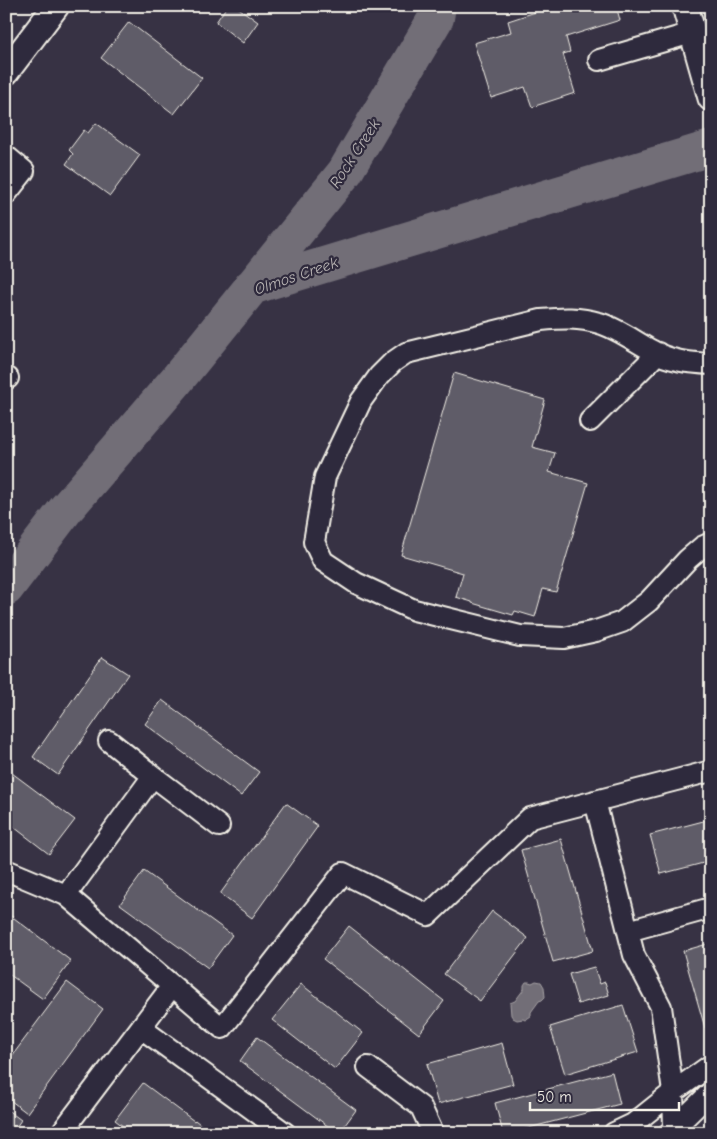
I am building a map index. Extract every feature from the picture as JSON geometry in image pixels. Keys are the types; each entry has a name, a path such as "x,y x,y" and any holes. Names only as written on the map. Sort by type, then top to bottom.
{"main road":[{"path":"6,72 56,6"},
{"path":"685,6 710,96"}],"street":[{"path":"598,60 692,33"},
{"path":"6,156 24,170 6,194"},
{"path":"711,364 680,362 653,352 602,323 564,317 541,320 406,353 378,376 361,401 325,477 314,542 323,560 335,570 356,583 414,610 520,636 564,638 596,632 622,622 649,601 688,559 702,547 711,543"},
{"path":"590,421 658,354"},
{"path":"109,741 219,826"},
{"path":"6,870 66,896 222,1028 343,873 428,915 530,818 711,771"},
{"path":"66,896 153,776"},
{"path":"595,801 634,955 661,1007 674,1092 672,1131"},
{"path":"628,931 711,908"},
{"path":"61,1133 172,986"},
{"path":"141,1028 285,1133"},
{"path":"614,1133 633,1124 691,1078 711,1065"},
{"path":"368,1067 421,1107 432,1133"},
{"path":"672,1131 707,1095 691,1078"}],"shaded area":[{"path":"536,981 541,982 544,987 545,997 539,1001 531,1012 531,1016 525,1020 513,1018 510,1003 515,1001 524,989 526,982 532,983"}],"building":[{"path":"227,6 236,6 258,22 243,43 216,22"},
{"path":"554,6 616,6 620,20 566,37 570,52 563,54 575,93 532,107 525,87 491,98 474,43 511,32 508,21"},
{"path":"129,22 202,78 174,114 101,58"},
{"path":"96,123 140,155 110,196 66,164 73,154 69,150 84,130 88,133"},
{"path":"454,373 545,400 532,447 555,453 549,472 588,483 556,592 543,589 535,617 515,611 513,615 456,597 463,573 401,555"},
{"path":"102,657 128,674 58,775 33,757"},
{"path":"162,700 259,772 241,796 145,724"},
{"path":"12,773 75,820 49,854 6,821 6,781"},
{"path":"286,803 318,826 252,918 220,894"},
{"path":"711,819 711,861 661,874 650,835"},
{"path":"561,839 593,951 553,962 521,850"},
{"path":"144,871 232,935 208,968 120,904"},
{"path":"492,911 528,938 480,1001 444,974"},
{"path":"6,912 71,961 43,999 6,972"},
{"path":"349,926 444,1001 419,1034 323,959"},
{"path":"711,943 711,1026 705,1028 683,951"},
{"path":"594,967 600,984 605,982 609,995 578,1004 569,974"},
{"path":"67,982 103,1009 27,1113 6,1097 6,1064"},
{"path":"301,984 363,1033 335,1069 272,1020"},
{"path":"623,1005 638,1052 565,1074 550,1027"},
{"path":"257,1037 356,1110 339,1133 240,1061"},
{"path":"502,1043 513,1084 438,1104 427,1064"},
{"path":"612,1072 620,1104 510,1133 503,1133 495,1103"},
{"path":"143,1083 211,1133 132,1133 115,1120"},
{"path":"6,1109 21,1120 12,1133 6,1133"}],"waterway":[{"name":"Olmos Creek","path":"6,588 66,509 175,382 345,172 436,18 438,6"},
{"name":"Olmos Creek","path":"251,287 711,148"}],"water label":[{"name":"Rock Creek","path":"354,153"}]}
